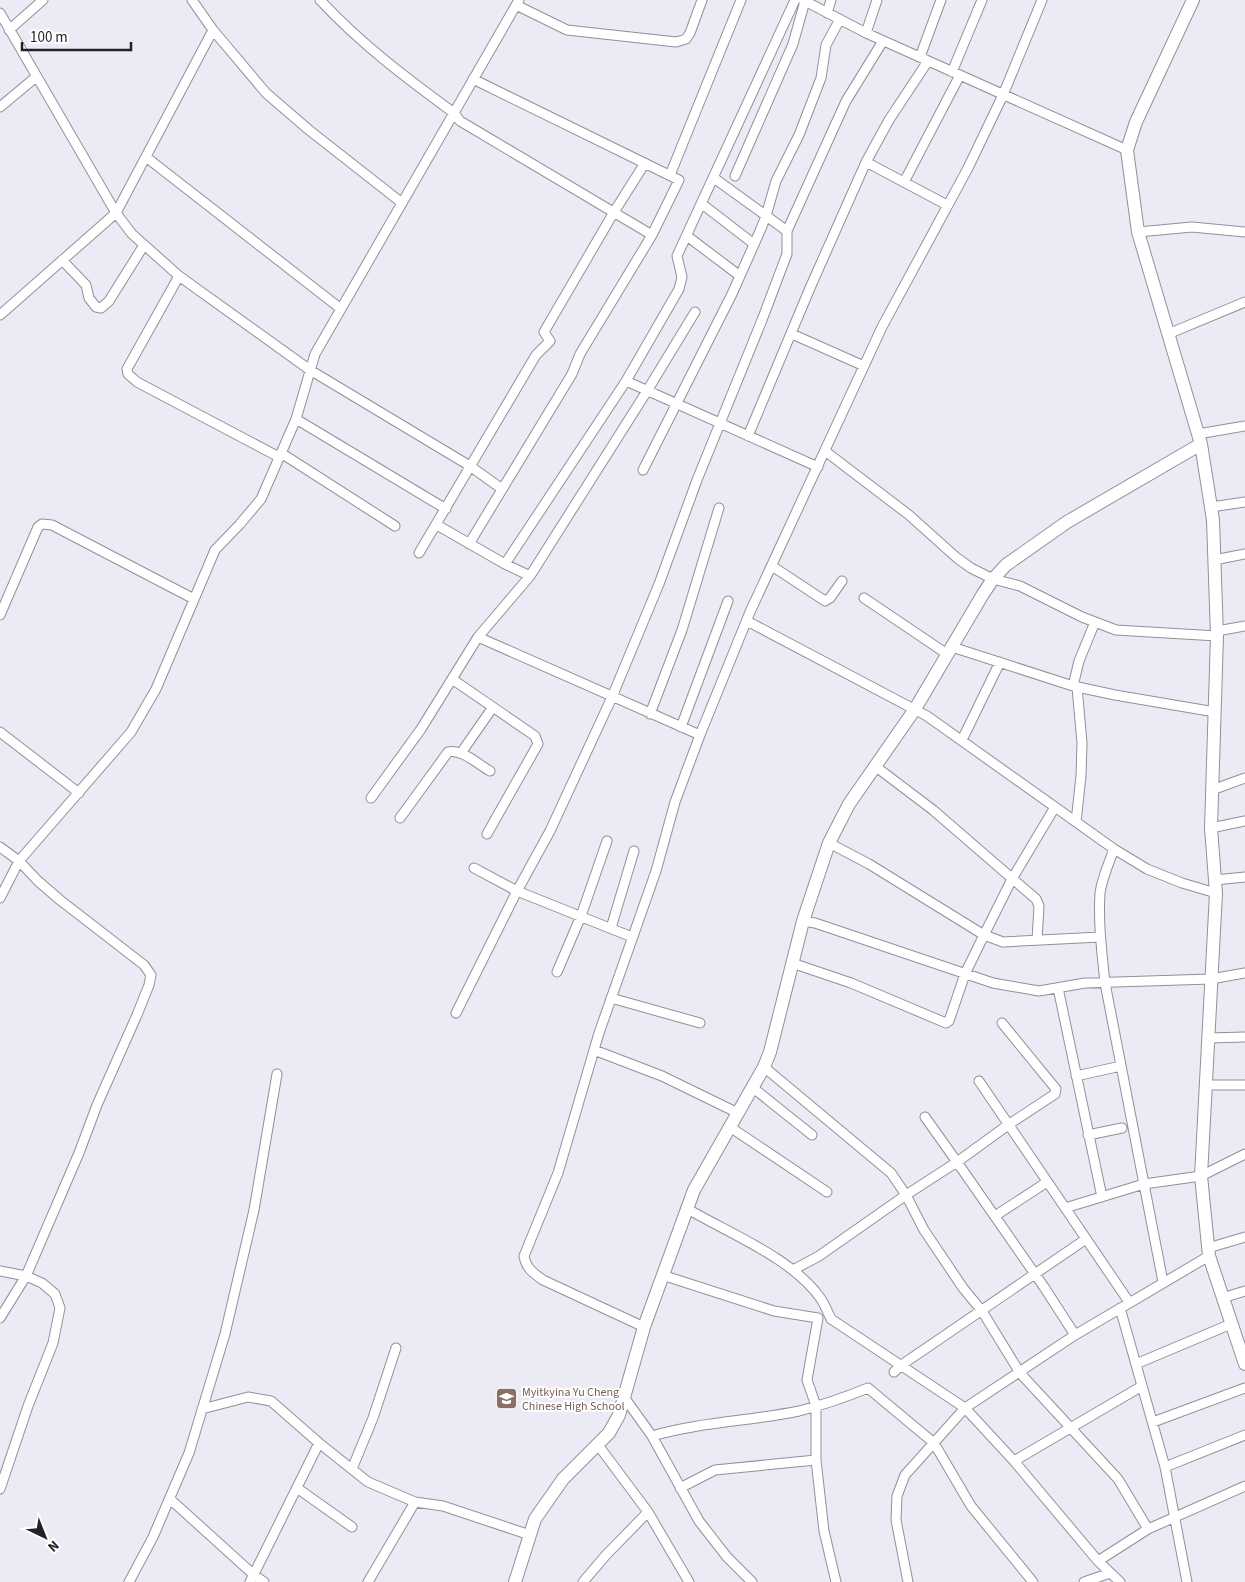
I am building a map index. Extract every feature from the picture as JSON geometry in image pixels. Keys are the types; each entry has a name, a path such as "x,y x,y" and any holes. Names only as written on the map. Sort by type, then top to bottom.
{"street":[{"path":"9,30 43,0"},
{"path":"192,0 266,93 309,130 402,203"},
{"path":"320,0 341,23 387,64 454,113 460,121 652,235"},
{"path":"0,898 19,861 131,732 156,690 215,550 261,499 296,419 315,354 518,2 567,30 676,42 686,40 702,0"},
{"path":"670,175 741,0"},
{"path":"505,564 626,381 679,288 682,277 677,256 688,236 795,0"},
{"path":"827,12 831,0"},
{"path":"866,33 877,0"},
{"path":"748,436 810,288 866,162 924,59 941,0"},
{"path":"904,182 956,73 982,0"},
{"path":"644,1327 543,1280 532,1273 525,1264 524,1256 558,1172 594,1050 656,871 675,802 700,735 747,621 882,327 968,168 1003,95 1042,0"},
{"path":"1194,0 1136,122 1127,150 1138,232 1200,439 1211,507 1217,634 1211,828 1215,886 1201,1176 1208,1252 1231,1324 1240,1337 1245,1364"},
{"path":"735,176 793,44 804,1 883,41 1127,150"},
{"path":"0,14 116,213 132,234 179,276 310,370 470,466 502,489"},
{"path":"643,470 740,276 754,244 766,216 776,181 799,135 821,78 826,45 840,19"},
{"path":"0,315 116,213 214,30"},
{"path":"456,1013 517,891 550,831 612,697 659,584 697,480 787,254 787,231 846,101 883,41"},
{"path":"0,107 36,77"},
{"path":"469,544 572,374 580,354 652,235 679,180 473,79"},
{"path":"146,157 341,308"},
{"path":"866,162 948,205"},
{"path":"419,553 437,526 470,466 536,355 550,341 544,332 614,212 646,163"},
{"path":"714,178 787,231"},
{"path":"702,204 754,244"},
{"path":"1138,232 1192,227 1245,232"},
{"path":"688,236 740,276"},
{"path":"62,260 86,285 89,298 96,307 101,308 109,301 144,245"},
{"path":"179,276 127,369 128,374 137,382 280,455 395,526"},
{"path":"1168,334 1245,302"},
{"path":"371,798 421,729 478,637 530,576 648,391 694,312"},
{"path":"792,334 864,366"},
{"path":"626,381 818,467"},
{"path":"296,419 446,509"},
{"path":"517,1581 535,1520 563,1479 609,1433 619,1415 644,1327 686,1208 694,1190 764,1067 770,1052 792,963 829,843 849,804 915,709 993,579 1006,565 1067,522 1200,439 1245,426"},
{"path":"825,451 909,515 971,568 993,579 1020,586 1082,617 1116,630 1217,634 1245,626"},
{"path":"1211,507 1245,502"},
{"path":"650,714 682,630 719,508"},
{"path":"0,615 38,527 42,524 52,525 194,599"},
{"path":"437,526 530,576"},
{"path":"1214,560 1245,554"},
{"path":"772,566 825,600 830,598 842,582"},
{"path":"864,598 949,650 1000,662 1075,686 1115,695 1215,712"},
{"path":"681,727 728,601"},
{"path":"747,621 915,709 962,740 1114,849 1147,869 1182,883 1215,886 1245,877"},
{"path":"1076,822 1081,776 1082,743 1075,686 1081,655 1095,622"},
{"path":"478,637 700,735"},
{"path":"962,740 1000,662"},
{"path":"452,679 535,736 538,744 487,834"},
{"path":"461,753 493,707"},
{"path":"0,732 79,793"},
{"path":"400,818 448,752 452,750 461,753 490,771"},
{"path":"875,766 933,810 1036,899 1038,906 1037,940"},
{"path":"1212,790 1245,778"},
{"path":"792,963 851,983 946,1023 949,1021 965,974 1012,879 1055,807"},
{"path":"1211,828 1245,821"},
{"path":"557,972 581,916 607,841"},
{"path":"829,843 869,864 984,935 1003,942 1100,937"},
{"path":"0,847 19,861 60,900 144,964 151,975 149,986 137,1015 105,1086 79,1153 26,1276 0,1318"},
{"path":"1114,849 1103,877 1100,893 1100,937 1104,983 1164,1282"},
{"path":"611,928 634,851"},
{"path":"474,868 517,891 632,937"},
{"path":"804,922 815,923 993,983 1038,991 1085,983 1210,979 1245,973"},
{"path":"1058,988 1102,1197"},
{"path":"611,998 700,1024"},
{"path":"792,1270 818,1256 957,1162 1008,1124 1055,1094 1056,1089 1002,1024"},
{"path":"1208,1038 1245,1037"},
{"path":"594,1050 662,1076 738,1112"},
{"path":"1076,1076 1121,1066"},
{"path":"764,1067 890,1173 906,1195 924,1230 963,1288 982,1311 1020,1372 1118,1479 1148,1529"},
{"path":"129,1582 153,1537 190,1453 224,1334 254,1210 277,1074"},
{"path":"979,1081 1129,1302"},
{"path":"1206,1085 1245,1085"},
{"path":"752,1087 812,1136"},
{"path":"925,1117 1036,1275 1075,1335"},
{"path":"730,1127 827,1192"},
{"path":"1088,1135 1122,1128"},
{"path":"1065,1208 1144,1184 1201,1176 1245,1154"},
{"path":"994,1216 1047,1182"},
{"path":"686,1208 739,1237 800,1275 821,1298 832,1319 897,1369 965,1408 1014,1461 1098,1561 1120,1582"},
{"path":"908,1582 896,1520 897,1496 905,1475 965,1408 1075,1335 1164,1282 1208,1252 1245,1237"},
{"path":"897,1369 1086,1239"},
{"path":"0,1271 26,1276 42,1283 55,1294 60,1308 53,1343 28,1406 0,1489"},
{"path":"662,1275 774,1311 818,1318 807,1380 816,1406 816,1460 824,1531 836,1582"},
{"path":"1222,1298 1245,1291"},
{"path":"1120,1308 1165,1467 1187,1582"},
{"path":"1136,1364 1231,1324"},
{"path":"352,1469 373,1418 396,1348"},
{"path":"1014,1461 1142,1386"},
{"path":"652,1436 673,1430 777,1415 844,1398 868,1388 934,1443 971,1506 1033,1582"},
{"path":"1153,1422 1245,1388"},
{"path":"202,1409 248,1397 271,1402 368,1482 415,1502 443,1506 530,1535"},
{"path":"624,1398 652,1436 699,1521 727,1557 752,1582"},
{"path":"1165,1467 1245,1435"},
{"path":"252,1578 319,1443"},
{"path":"598,1445 648,1512 689,1582"},
{"path":"680,1488 715,1470 816,1460"},
{"path":"1098,1561 1148,1529 1245,1486"},
{"path":"297,1488 352,1527"},
{"path":"170,1499 252,1578 264,1582"},
{"path":"368,1582 415,1502"},
{"path":"583,1582 606,1555 648,1512"},
{"path":"1084,1582 1110,1573"}],"place":[{"name":"Myitkyina Yu Cheng Chinese High School","path":"506,1399"}]}
